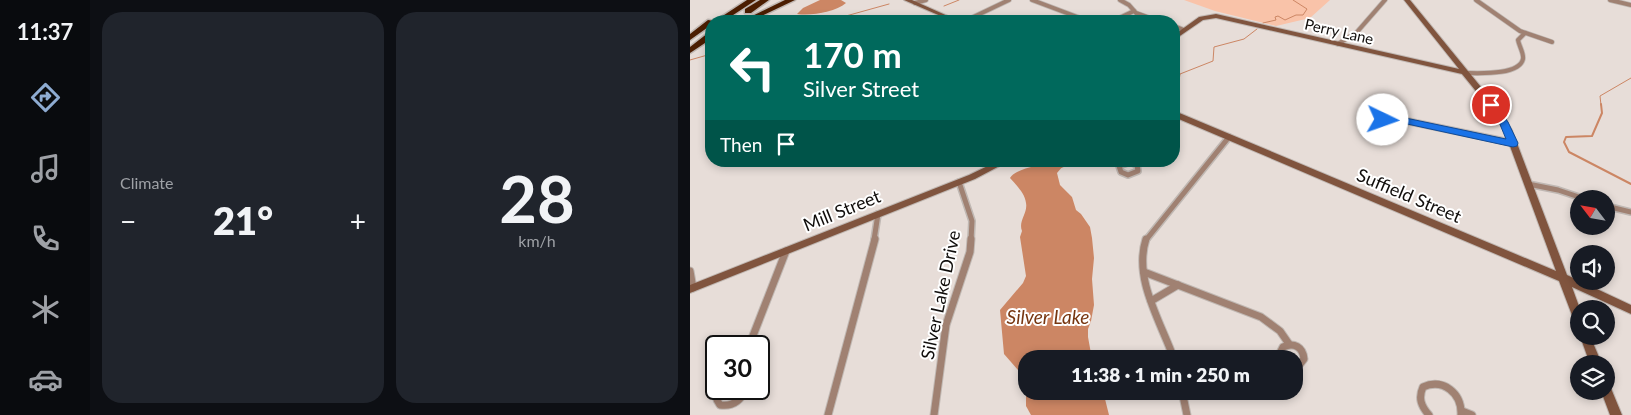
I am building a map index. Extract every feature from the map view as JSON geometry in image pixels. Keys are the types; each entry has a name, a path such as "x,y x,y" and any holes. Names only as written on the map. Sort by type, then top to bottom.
{"highway":[{"path":"721,15 737,0"},
{"path":"728,15 752,0"},
{"path":"741,15 765,0"},
{"path":"759,15 791,0"},
{"path":"690,39 705,28"},
{"path":"690,50 705,40"},
{"path":"690,56 705,46"}],"street":[{"path":"911,1 926,0"},
{"path":"978,15 1009,0"},
{"path":"1032,0 1072,15"},
{"path":"1120,0 1125,2 1134,11 1144,15"},
{"path":"1125,2 1131,0"},
{"path":"1338,44 1344,43 1356,32 1385,0"},
{"path":"1407,0 1503,122 1513,143 1571,300"},
{"path":"1476,0 1525,33 1552,42"},
{"path":"1610,0 1631,5"},
{"path":"911,1 941,15"},
{"path":"1126,15 1134,11"},
{"path":"1180,33 1199,19 1209,16"},
{"name":"Perry Lane","path":"1209,16 1464,72"},
{"path":"1180,28 1184,30"},
{"path":"1464,72 1504,72 1519,66 1523,62 1523,57 1518,40 1525,33"},
{"name":"Suffield Street","path":"1180,117 1563,278 1631,310"},
{"path":"1396,119 1513,143"},
{"path":"1171,350 1152,301 1144,272 1142,251 1148,236 1229,137"},
{"name":"Mill Street","path":"691,289 959,182 992,167"},
{"name":"Silver Lake Drive","path":"934,415 946,325 966,268 971,244 972,228 970,214 959,182"},
{"path":"1528,184 1570,194"},
{"path":"1615,208 1631,212"},
{"path":"828,415 876,238 878,214"},
{"path":"753,335 786,251"},
{"path":"690,271 691,289"},
{"path":"1144,272 1261,317 1280,331 1290,344 1297,346 1300,350"},
{"path":"1152,301 1178,285"},
{"path":"1281,350 1290,344"},
{"path":"1429,415 1422,406 1420,394 1423,387 1432,383 1441,384 1453,392 1459,399 1462,413 1472,415"},
{"path":"717,400 723,406 738,400"},
{"path":"1184,400 1188,415"},
{"path":"1610,400 1616,415"}],"shaded area":[{"path":"1184,0 1330,0 1310,18 1276,26 1215,11"}],"water":[{"path":"820,0 841,0 846,3 836,9 823,13 797,14 803,8"},
{"name":"Silver Lake","path":"1033,167 1062,167 1057,173 1060,185 1072,197 1076,210 1090,227 1094,258 1092,279 1094,305 1088,329 1090,350 1018,350 1018,370 1004,354 1000,310 1023,283 1026,276 1020,237 1026,203 1022,193 1010,178 1018,172"},
{"path":"1026,400 1105,400 1109,415 1031,415 1026,406"}],"waterway":[{"path":"944,6 959,0"},
{"path":"1263,23 1276,20 1275,17 1278,16 1285,20 1296,15 1303,15 1307,9 1293,0"},
{"path":"850,15 889,4"},
{"path":"1180,74 1213,61 1214,47 1244,39 1257,29"},
{"path":"690,60 705,56"},
{"path":"1601,105 1600,96 1631,78"},
{"path":"1601,104 1602,113 1592,136 1566,137 1564,142 1569,152 1631,184"}],"route":[{"path":"1383,120 1392,122 1396,119 1513,143 1508,130 1491,105"}]}
